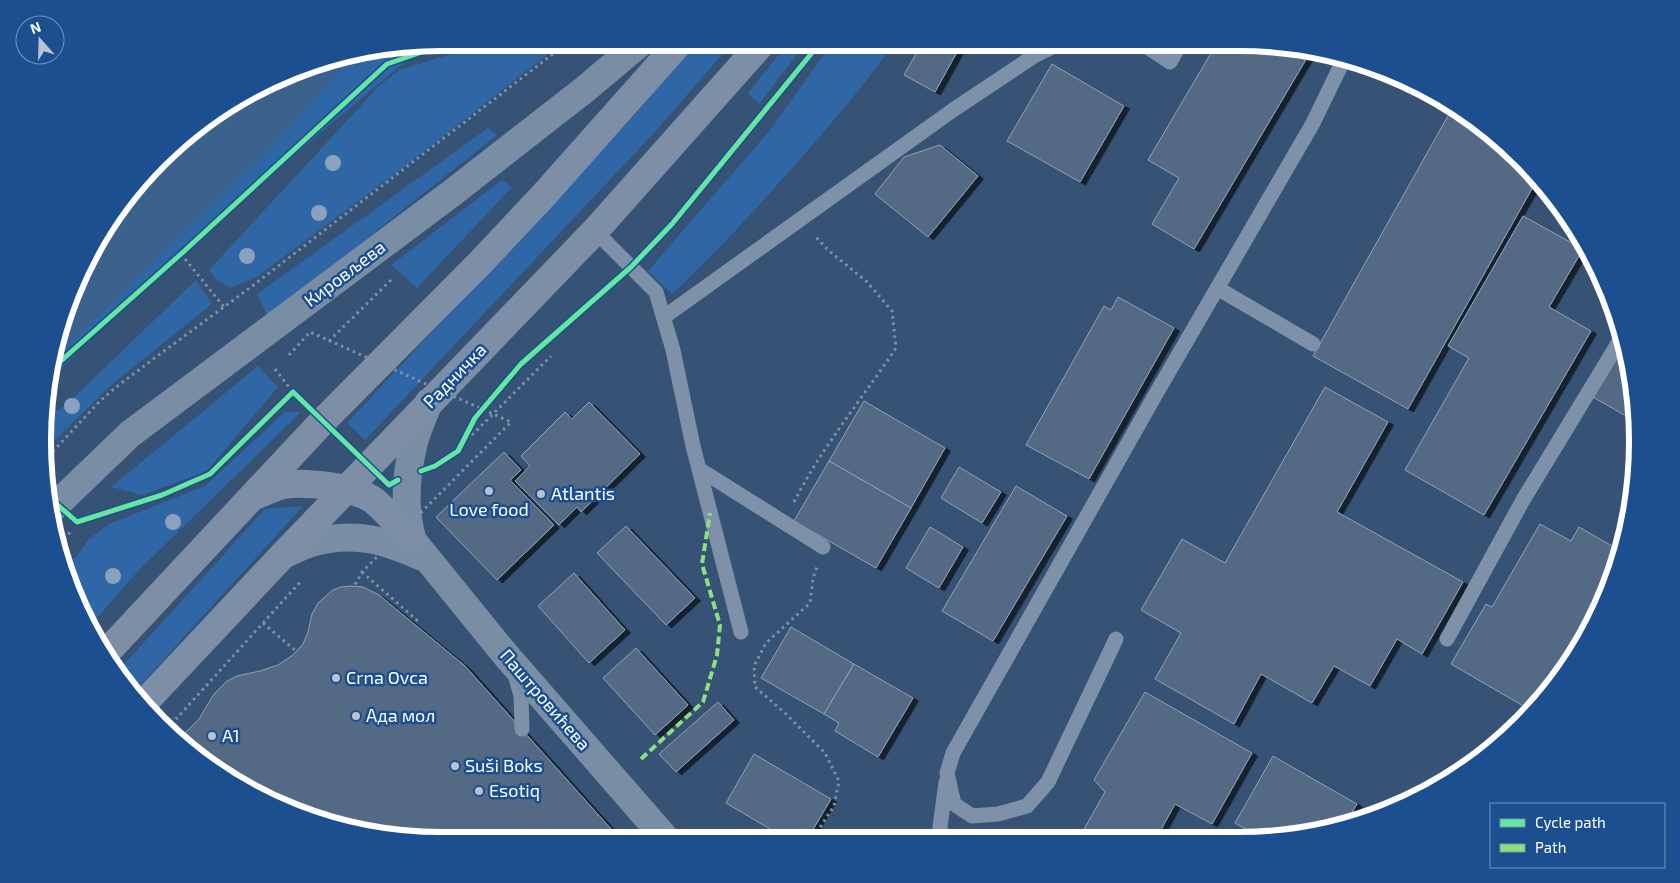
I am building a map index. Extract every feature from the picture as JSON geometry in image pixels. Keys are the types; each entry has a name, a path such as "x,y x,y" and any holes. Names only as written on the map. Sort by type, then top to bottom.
{"main road":[{"name":"Кировљева","path":"57,504 130,434 452,193 584,90 630,51"},
{"path":"111,648 322,420 479,264 543,196 672,51"},
{"name":"Радничка","path":"148,699 594,231 755,51"},
{"name":"Паштровићева","path":"429,402 414,441 407,475 409,527 420,550 504,653 660,832"},
{"path":"248,498 282,485 309,485 347,490 374,501 420,550"},
{"name":"Паштровићева","path":"283,555 310,543 341,537 371,539 420,550"}],"lane":[{"path":"664,317 961,105 1044,51"},
{"path":"1153,51 1170,62 1176,51"},
{"path":"941,832 947,774 954,753 1217,288 1313,123 1341,65"},
{"path":"594,231 656,292 674,350 699,469 741,632"},
{"path":"1217,288 1313,344"},
{"path":"1446,639 1523,500 1616,346"},
{"path":"699,469 823,547"},
{"path":"947,774 954,804 972,816 998,814 1027,806 1048,782 1116,638"},
{"path":"504,653 517,679 521,696 522,729"}],"path":[{"path":"51,453 99,402 115,388 224,307 557,51"},
{"path":"379,71 395,55"},
{"path":"387,64 396,61"},
{"path":"792,508 808,476 896,348 892,311 867,282 828,250 800,220"},
{"path":"174,260 188,247"},
{"path":"181,254 224,307"},
{"path":"330,341 393,278"},
{"path":"289,355 310,332 511,422 362,572 354,586"},
{"path":"469,435 493,414 551,356"},
{"path":"275,369 293,392 322,420"},
{"path":"287,398 293,392"},
{"path":"481,412 487,405"},
{"path":"469,435 471,427"},
{"path":"817,832 834,806 839,781 825,753 755,687 754,666 766,643 810,603 813,578 823,547"},
{"path":"362,572 419,622"},
{"path":"172,723 305,576"},
{"path":"263,623 297,652"}],"shaded area":[{"path":"461,51 552,51 404,167 258,276 231,288 216,279 209,270 379,86 399,70"},
{"path":"690,51 725,51 654,133 365,440 347,423 621,130"},
{"path":"782,51 800,51 759,104 748,93"},
{"path":"826,51 888,51 799,161 728,238 672,294 648,271 771,129"},
{"path":"417,52 306,145 118,311 58,372 72,316 91,269 132,204 148,184 184,148 225,117 269,91 292,81 316,72 365,59"},
{"path":"346,64 267,152 62,351 72,316 91,269 117,225 148,184 184,148 225,117 246,104 292,81"},
{"path":"488,128 497,135 268,317 257,294"},
{"path":"502,180 512,187 417,288 391,265"},
{"path":"196,280 212,304 110,386 51,444 53,411 59,410"},
{"path":"258,366 278,387 207,471 142,495 111,487"},
{"path":"285,412 301,412 140,569 95,621 71,564 89,539 109,524 205,486"},
{"path":"303,506 138,687 123,666 265,509"}],"building":[{"path":"918,51 958,51 935,92 904,75"},
{"path":"1212,51 1264,52 1307,58 1194,249 1152,224 1179,178 1148,160"},
{"path":"1052,64 1124,106 1080,182 1007,141"},
{"path":"1449,113 1496,148 1534,186 1408,409 1313,356"},
{"path":"940,145 978,176 928,237 875,194 904,157"},
{"path":"1523,216 1575,245 1580,254 1549,307 1591,331 1484,515 1405,470 1469,358 1448,346"},
{"path":"1118,297 1174,328 1089,479 1026,445 1104,306 1111,310"},
{"path":"1617,350 1628,417 1591,396"},
{"path":"1325,387 1388,422 1337,512 1463,582 1422,654 1397,639 1370,686 1334,666 1312,703 1261,674 1234,724 1155,679 1181,633 1141,610 1182,539 1225,563"},
{"path":"864,401 945,448 911,508 829,461"},
{"path":"589,402 640,454 581,512 577,507 559,525 515,481 530,466 521,456 565,412 572,419"},
{"path":"504,452 521,470 510,480 554,525 497,580 436,517"},
{"path":"829,461 911,508 876,568 794,521"},
{"path":"959,467 1001,492 982,523 941,498"},
{"path":"1016,486 1067,516 993,641 942,611"},
{"path":"1540,524 1571,541 1579,527 1614,547 1589,614 1563,658 1524,707 1451,664 1486,604 1492,607"},
{"path":"626,526 695,598 666,625 597,553"},
{"path":"930,527 963,547 939,588 906,568"},
{"path":"574,573 625,630 589,663 538,606"},
{"name":"Ада мол","path":"341,587 363,587 379,595 465,666 614,832 442,832 416,831 365,824 316,811 269,792 225,766 184,734 199,719 214,694 227,681 237,676 278,665 293,655 303,644 312,614 318,603 333,590"},
{"path":"791,627 854,664 824,714 761,678"},
{"path":"636,648 688,705 655,735 603,678"},
{"path":"854,664 913,698 878,757 835,731 839,723 824,714"},
{"path":"1145,692 1252,753 1212,824 1175,804 1160,832 1082,832 1105,792 1094,780"},
{"path":"718,702 734,720 676,772 659,754"},
{"path":"754,754 831,799 812,832 775,832 726,803"},
{"path":"1273,756 1357,804 1350,815 1315,824 1250,832 1235,823"}],"marked path":[{"path":"641,759 703,702 717,655 720,625 702,564 710,513"}],"cycle path":[{"path":"421,471 435,466 458,451 475,418 521,364 631,267 672,224 813,51"},
{"path":"60,362 181,254 387,64 423,52"},
{"path":"57,504 77,522 162,495 210,474 293,392 389,485 398,480"}],"place":[{"name":"Love food","path":"489,491"},
{"name":"Atlantis","path":"541,494"},
{"name":"Crna Ovca","path":"336,678"},
{"name":"Ада мол","path":"356,716"},
{"name":"A1","path":"212,736"},
{"name":"Suši Boks","path":"455,766"},
{"name":"Esotiq","path":"479,791"}]}
